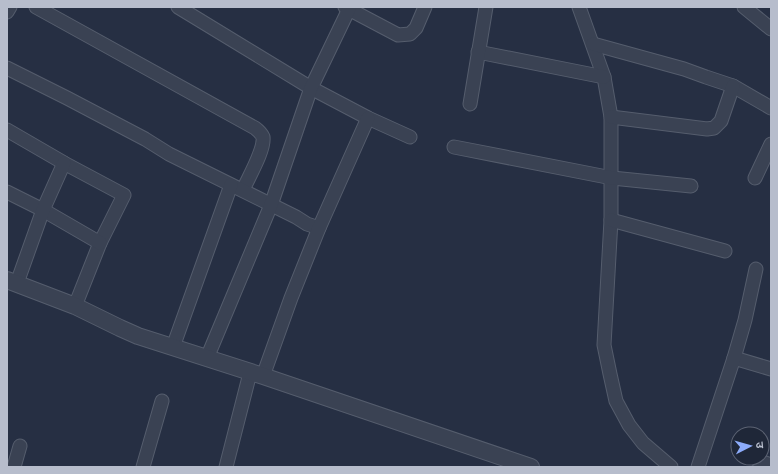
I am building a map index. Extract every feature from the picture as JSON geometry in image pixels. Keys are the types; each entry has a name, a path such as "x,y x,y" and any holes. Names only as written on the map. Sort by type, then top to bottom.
{"street":[{"path":"7,12 10,7"},
{"path":"36,7 261,132 263,139 262,149 237,188 173,347"},
{"path":"178,7 311,88 368,118 410,137"},
{"path":"207,358 271,205 311,88 347,8 398,35 410,34 416,28 425,7"},
{"path":"470,104 486,7"},
{"path":"579,7 604,76 611,117 612,220 604,345 616,401 629,425 643,443 671,467"},
{"path":"744,7 771,29"},
{"path":"593,44 684,69 733,86 771,108"},
{"path":"478,52 604,76"},
{"path":"7,68 73,101 169,154 296,217 307,224 319,228"},
{"path":"611,117 707,129 714,128 721,121 733,86"},
{"path":"226,467 257,375 291,298 319,228 368,118"},
{"path":"7,130 124,195 100,242 75,306"},
{"path":"755,178 771,144"},
{"path":"454,147 612,178 691,186"},
{"path":"64,163 12,282 75,306 120,328 173,347 530,467"},
{"path":"7,192 100,242"},
{"path":"612,220 725,251"},
{"path":"698,467 734,358 745,320 756,269"},
{"path":"734,358 771,370"},
{"path":"143,467 162,402"},
{"path":"14,467 20,446"}]}
